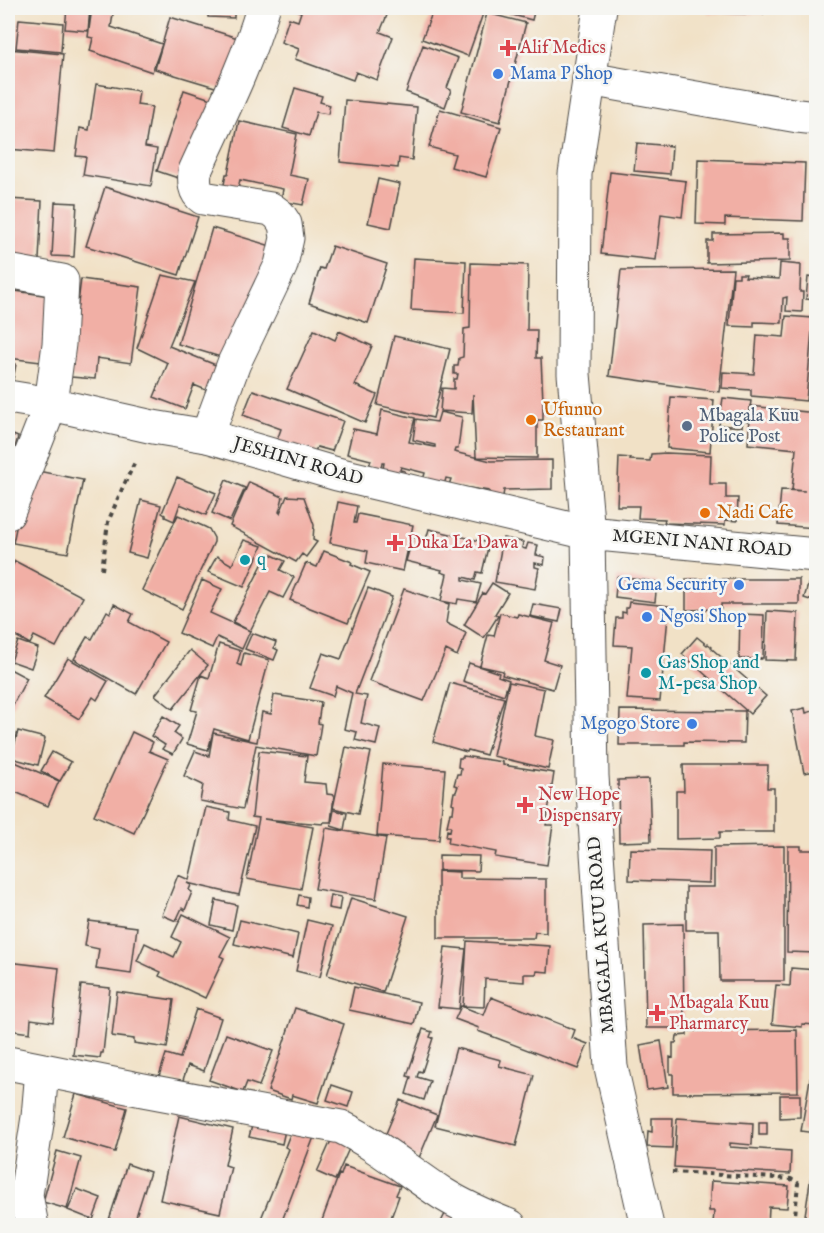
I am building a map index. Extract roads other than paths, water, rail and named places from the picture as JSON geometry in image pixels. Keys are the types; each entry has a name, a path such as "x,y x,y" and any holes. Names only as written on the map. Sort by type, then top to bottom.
{"street":[{"path":"207,436 234,363 282,265 287,238 285,224 276,211 271,208 203,198 199,196 194,180 195,171 255,34 263,8"},
{"name":"MBAGALA KUU ROAD","path":"600,8 575,174 574,362 588,533 592,776 610,1067 647,1226"},
{"path":"589,79 816,118"},
{"path":"8,271 62,281 59,344 51,404 8,513"},
{"name":"JESHINI ROAD","path":"8,397 207,436 337,474 588,533"},
{"name":"MGENI NANI ROAD","path":"588,533 816,555"},
{"path":"8,1063 341,1128 360,1136 444,1194 510,1226"},
{"path":"32,1226 26,1195 38,1117 42,1070"}],"place":[{"name":"Alif Medics","path":"508,48"},
{"name":"Mama P Shop","path":"498,74"},
{"name":"Ufunuo Restaurant","path":"531,420"},
{"name":"Mbagala Kuu Police Post","path":"687,426"},
{"name":"Nadi Cafe","path":"705,513"},
{"name":"Duka La Dawa","path":"395,543"},
{"name":"q","path":"245,560"},
{"name":"Gema Security","path":"739,585"},
{"name":"Ngosi Shop","path":"647,617"},
{"name":"Gas Shop and M-pesa Shop","path":"646,673"},
{"name":"Mgogo Store","path":"692,724"},
{"name":"New Hope Dispensary","path":"525,805"},
{"name":"Mbagala Kuu Pharmarcy","path":"657,1013"}]}
